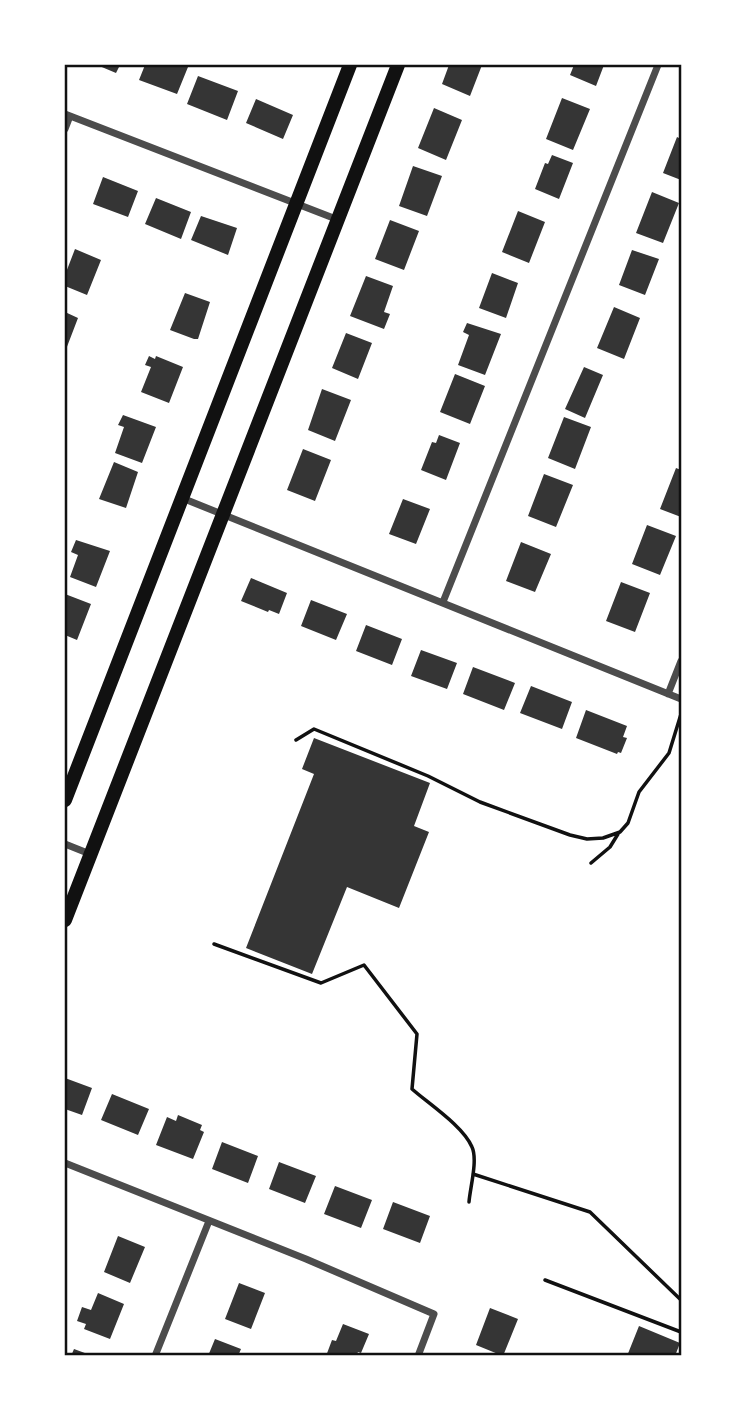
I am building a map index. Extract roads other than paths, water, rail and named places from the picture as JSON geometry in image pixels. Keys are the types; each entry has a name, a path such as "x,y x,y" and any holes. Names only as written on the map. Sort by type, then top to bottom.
{"main road":[{"path":"65,800 350,65"},
{"path":"65,920 398,65"}],"street":[{"path":"443,602 658,65"},
{"path":"65,129 67,115 337,219"},
{"path":"182,498 681,699"},
{"path":"668,694 681,661"},
{"path":"65,844 90,855"},
{"path":"65,1163 306,1259 434,1314 418,1356"},
{"path":"155,1356 209,1221"}]}
